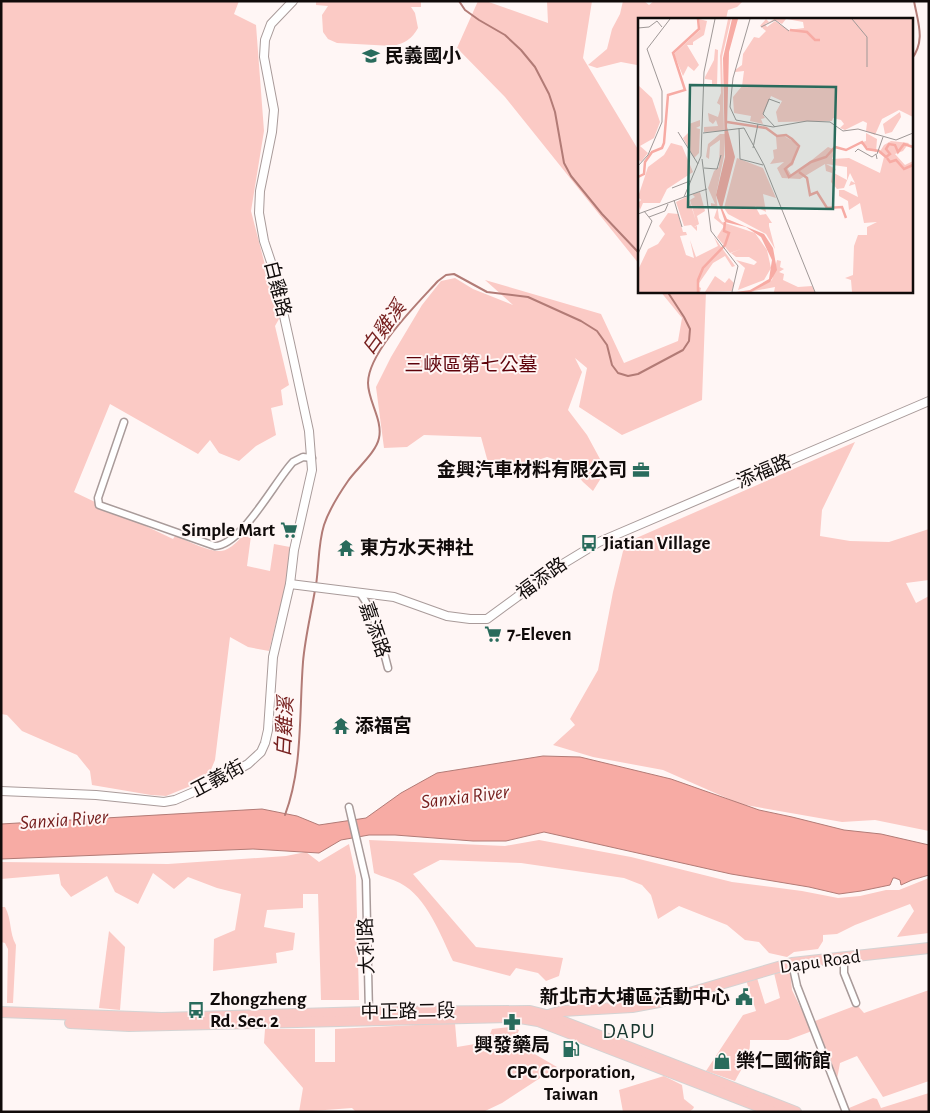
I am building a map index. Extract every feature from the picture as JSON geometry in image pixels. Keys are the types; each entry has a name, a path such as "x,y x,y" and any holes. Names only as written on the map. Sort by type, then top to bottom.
{"main road":[{"name":"Dapu Road","path":"542,1018 562,1011 632,1007 660,1002 792,963 929,948"},
{"name":"中正路二段","path":"1,1019 129,1026 530,1010 542,1018 773,1112"},
{"name":"中正路二段","path":"1,1012 162,1018 369,1016"},
{"name":"中正路二段","path":"542,1018 796,1112"}],"street":[{"name":"白雞路","path":"290,584 297,533 311,479 312,458 309,431 290,343 274,271 264,241 259,213 260,190 272,132 274,110 264,57 264,40 271,24 293,1"},
{"name":"添福路","path":"599,542 929,401"},
{"path":"124,422 98,498 99,506 215,546 228,543 245,525 293,462 303,457 312,458"},
{"name":"福添路","path":"360,592 394,597 448,616 487,619 543,576 599,542"},
{"path":"290,584 360,592"},
{"name":"正義街","path":"1,791 96,795 164,802 193,794 248,764 261,752 265,743 268,730 273,657 290,584"},
{"name":"嘉添路","path":"360,592 375,620 388,668"},
{"name":"大利路","path":"349,807 366,880 369,1016"},
{"path":"844,957 844,973 856,1003"},
{"path":"792,963 797,986 846,1112"}],"green space":[{"path":"1,1 239,1 234,14 256,25 264,131 251,211 279,319 275,326 289,385 281,390 283,405 271,408 276,435 256,446 239,461 219,453 210,440 198,454 110,404 74,492 173,539 175,536 210,550 225,550 247,532 251,536 247,566 270,571 274,544 290,547 286,583 269,651 248,647 230,637 215,760 210,772 198,783 166,796 92,785 90,771 77,755 22,731 7,715 1,714"},
{"path":"316,1 421,1 421,7 411,7 415,13 418,28 408,40 393,46 337,43 328,39 323,32 322,15 328,6 316,5"},
{"path":"478,1 486,1 548,23 547,1 592,1 583,58 638,149 638,263 505,97 457,48"},
{"path":"623,1 644,1 649,5 654,1 743,1 737,7 728,10 726,18 638,18 637,65 621,62 597,68 588,65 607,49 612,29 620,14"},
{"name":"三峽區第七公墓","path":"455,278 473,289 513,305 485,280 601,314 624,363 678,341 682,318 661,292 706,292 702,400 622,435 579,407 587,368 575,358 582,372 568,410 587,435 606,470 593,491 568,464 547,457 520,466 489,466 481,437 424,435 407,447 384,448 376,387 391,357 422,305 441,281"},
{"path":"855,442 822,510 820,536 850,541 889,542 929,529 929,580 906,583 916,603 929,596 929,831 875,820 842,822 740,804 663,770 593,757 553,745 575,725 570,719 598,670 613,592 625,543"},
{"path":"369,840 505,846 539,840 631,857 732,882 802,891 838,898 860,896 886,890 899,890 929,878 929,933 897,937 914,911 910,904 837,934 823,935 823,941 818,949 794,952 787,957 769,953 759,942 745,940 727,925 679,906 658,919 651,895 642,885 624,878 521,863 440,860 413,874 476,947 563,958 559,976 546,981 538,973 516,968 510,976 453,961 432,918 410,889 374,873"},
{"path":"349,844 356,876 359,1000 321,1000 318,894 303,894 303,908 267,910 264,927 295,933 293,950 276,953 277,963 213,971 214,939 235,930 241,894 217,888 188,877 174,889 153,873 138,904 115,892 107,876 71,897 61,885 59,874 1,879 1,862 168,864 286,856 306,852 319,862"},
{"path":"1,907 5,907 9,917 16,945 13,1003 7,1003 8,949 5,943 1,942"},
{"path":"109,931 125,947 120,1010 99,1008"},
{"path":"790,967 792,990 812,1031 788,1040 750,1040 748,1056 735,1081 706,1071 743,1015 756,1011 746,980 757,978 765,1004 780,998 774,973"},
{"path":"929,990 929,1081 883,1097 857,1056 840,1063 837,1079 815,1021 857,1005 864,1013"},
{"path":"455,1023 457,1047 487,1042 492,1029 510,1027 519,1030 514,1042 557,1067 502,1103 483,1112 356,1112 352,1108 299,1112 303,1088 264,1043 265,1029 315,1029 315,1062 335,1062 335,1029"},
{"path":"664,1076 682,1085 684,1099 694,1107 693,1109 689,1112 623,1112 619,1090"},
{"path":"929,1093 929,1112 850,1112 849,1108 873,1098 877,1099 881,1108"}],"water":[{"name":"Sanxia River","path":"543,756 580,757 671,779 759,810 844,830 881,834 929,845 929,875 901,885 900,880 893,878 890,885 839,894 731,874 544,832 506,841 369,835 341,840 319,853 253,849 1,859 1,824 262,809 297,816 319,825 366,818 401,793 437,773"}],"waterway":[{"name":"白雞溪","path":"459,1 465,10 505,35 535,67 549,94 555,112 564,163 571,176 602,214 638,252"},
{"path":"912,59 916,53 920,39 914,1"},
{"name":"白雞溪","path":"316,585 322,532 326,519 341,491 374,449 379,438 379,424 370,397 368,383 370,371 385,343 438,281 446,275 454,274 487,292 528,297 581,321 597,331 607,345 612,365 618,373 628,376 638,374 683,350 689,341 690,329 668,292"},
{"name":"白雞溪","path":"285,815 291,797 298,759 304,653 315,590"}],"place":[{"name":"民義國小","path":"371,56"},
{"name":"金興汽車材料有限公司","path":"641,470"},
{"name":"Simple Mart","path":"289,530"},
{"name":"Jiatian Village","path":"589,543"},
{"name":"東方水天神社","path":"346,548"},
{"name":"7-Eleven","path":"493,634"},
{"name":"添福宮","path":"341,726"},
{"name":"新北市大埔區活動中心","path":"744,997"},
{"name":"Zhongzheng Rd. Sec. 2","path":"196,1010"},
{"name":"興發藥局","path":"512,1022"},
{"name":"CPC Corporation, Taiwan","path":"571,1049"},
{"name":"樂仁國術館","path":"722,1061"}],"district":[{"name":"DAPU","path":"629,1031"}]}
